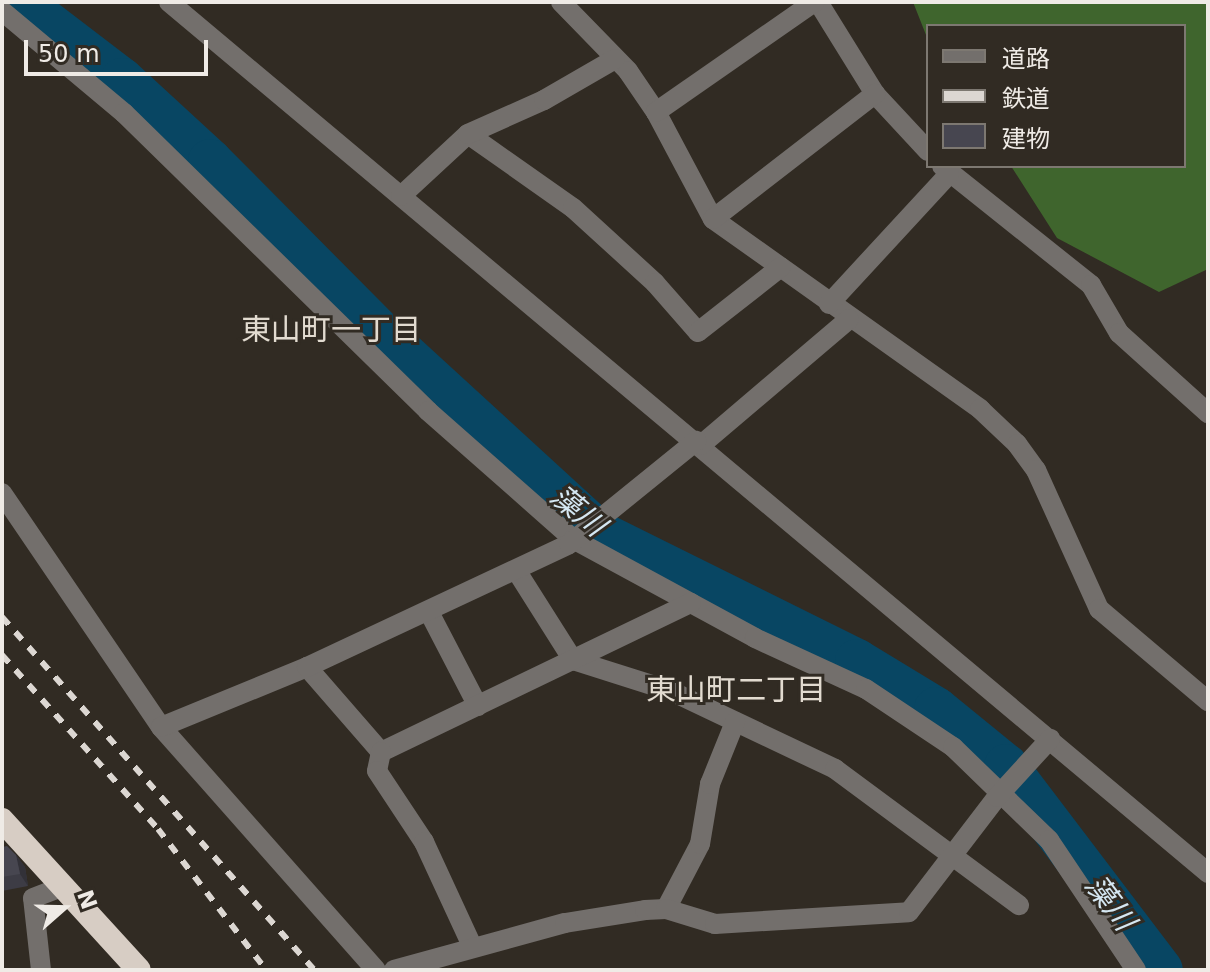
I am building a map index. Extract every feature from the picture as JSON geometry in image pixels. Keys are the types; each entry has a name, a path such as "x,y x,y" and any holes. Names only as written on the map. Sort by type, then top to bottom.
{"highway":[{"path":"2,820 139,970"}],"street":[{"path":"561,2 615,59 656,112 713,219 849,319 980,409 1017,444 1036,470 1099,609 1208,701"},
{"path":"656,112 816,2 875,94 926,149"},
{"path":"173,3 1208,873"},
{"path":"2,11 124,113 428,411 576,536 691,603 904,711 1005,789 1049,840 1136,970"},
{"path":"401,196 468,134 544,100 615,59"},
{"path":"713,219 875,94"},
{"path":"468,134 573,208 655,283 698,332 781,267"},
{"path":"829,304 946,170 1091,285 1119,333 1208,413"},
{"path":"161,727 307,667 429,612 516,570 576,536 599,515 698,443 849,319"},
{"path":"2,493 161,727 376,970"},
{"path":"516,570 573,660 671,691 835,769 1019,905"},
{"path":"381,752 691,603"},
{"path":"429,612 478,706"},
{"path":"307,667 381,752"},
{"path":"666,909 700,844 710,784 735,722"},
{"path":"394,970 472,946 565,923 666,909 715,924 909,912 952,854 1050,739"},
{"path":"381,752 377,771 424,842 472,946"},
{"path":"41,970 33,898 64,886"}],"green space":[{"path":"913,2 1208,2 1208,269 1159,292 1057,238 1012,168 1186,168 1186,24 926,24 926,35"}],"building":[{"path":"7,846 16,855 20,874 2,877 2,847"}],"waterway":[{"name":"藻川","path":"20,2 122,80 210,161 380,332 599,533 857,661 936,709 1006,766 1161,970"}],"railway":[{"path":"2,617 314,970"},
{"path":"2,655 158,829 266,970"}],"district":[{"name":"東山町一丁目","path":"331,330"},
{"name":"東山町二丁目","path":"736,690"}]}
